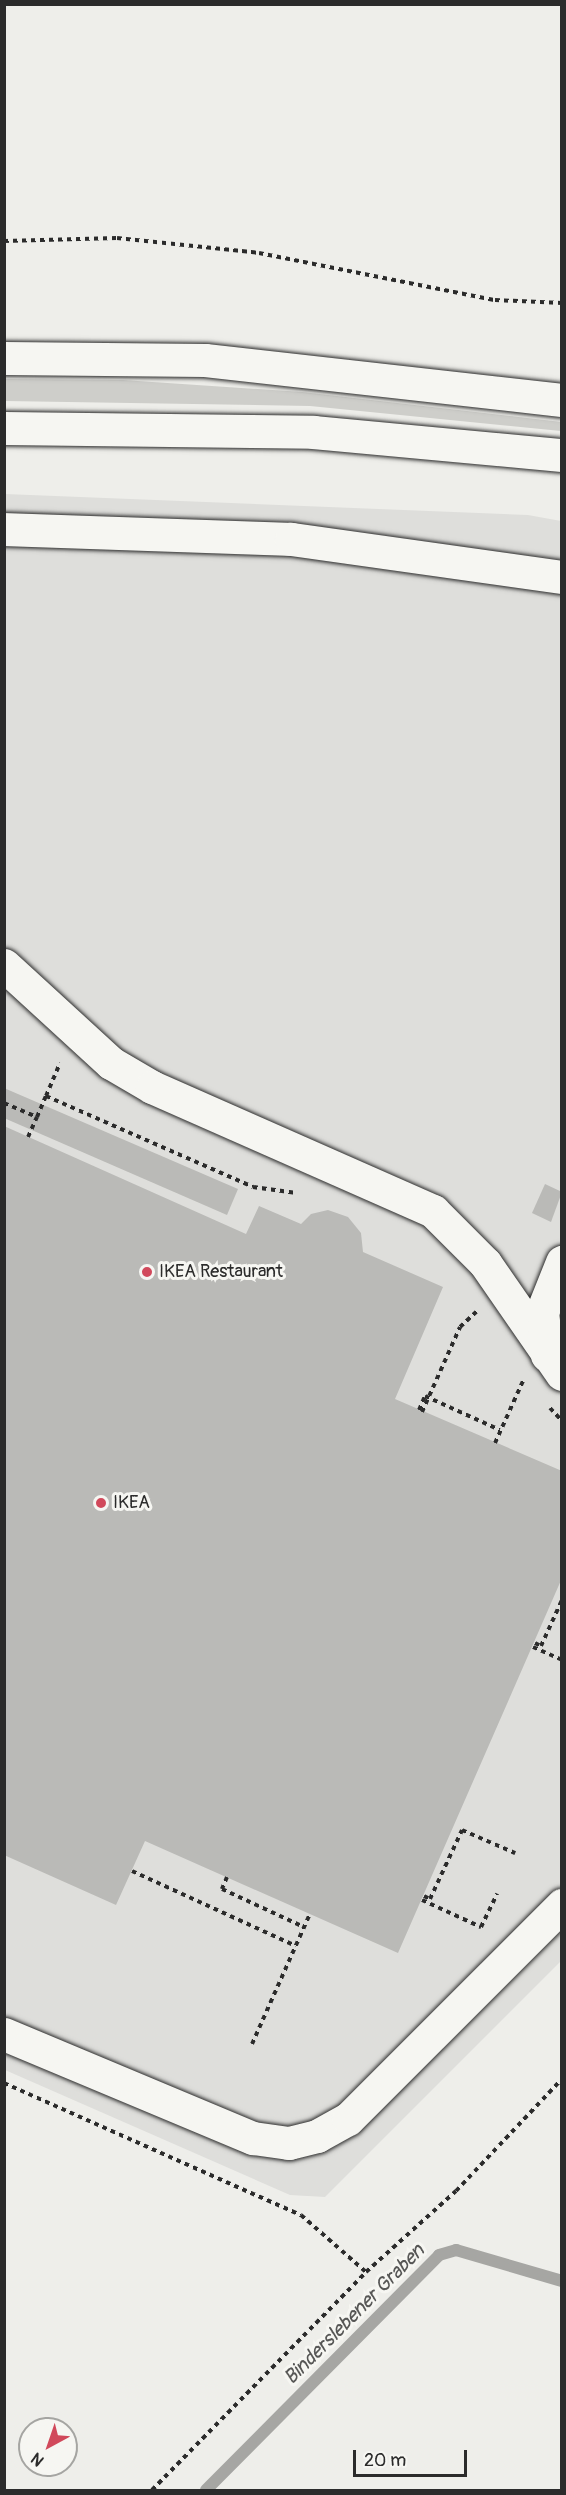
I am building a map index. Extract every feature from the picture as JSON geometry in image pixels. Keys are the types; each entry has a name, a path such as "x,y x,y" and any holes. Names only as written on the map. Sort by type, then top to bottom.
{"main road":[{"path":"4,358 205,360 561,400"},
{"path":"4,428 313,432 561,455"},
{"path":"4,529 291,538 561,577"},
{"path":"4,965 111,1063 152,1087 433,1211 485,1263 485,1304 547,1380"},
{"path":"547,1380 542,1312 561,1262"},
{"path":"4,2034 254,2138 289,2143 317,2136 348,2119 561,1905"}],"path":[{"path":"4,241 117,238 248,252 495,300 561,303"},
{"path":"28,1137 46,1096 254,1187 300,1193"},
{"path":"4,1103 37,1117"},
{"path":"485,1304 460,1326 421,1411 425,1396 500,1430"},
{"path":"495,1443 526,1376 547,1380 561,1421"},
{"path":"561,1600 541,1646 534,1645 561,1660"},
{"path":"497,1894 482,1927 423,1898 430,1899 462,1830 515,1853"},
{"path":"132,1871 296,1946"},
{"path":"227,1877 222,1889 304,1927"},
{"path":"252,2044 310,1914"},
{"path":"152,2490 366,2272 456,2191 561,2079"},
{"path":"4,2084 301,2215 366,2272"}],"shaded area":[{"path":"5,379 123,380 302,392 561,422 561,431 310,406 5,401"},
{"path":"5,494 528,515 561,521 561,1961 325,2197 290,2195 5,2070"}],"building":[{"path":"4,1088 238,1189 227,1215 4,1118"},
{"path":"4,1126 246,1234 259,1206 301,1224 311,1214 328,1210 348,1217 361,1233 363,1252 443,1287 395,1399 562,1471 562,1578 398,1953 145,1841 116,1905 4,1855"},
{"path":"545,1184 562,1192 551,1222 532,1213"}],"waterway":[{"name":"Binderslebener Graben","path":"206,2490 439,2255 456,2250 562,2281"}],"place":[{"name":"IKEA Restaurant","path":"147,1272"},
{"name":"IKEA","path":"101,1503"}]}
